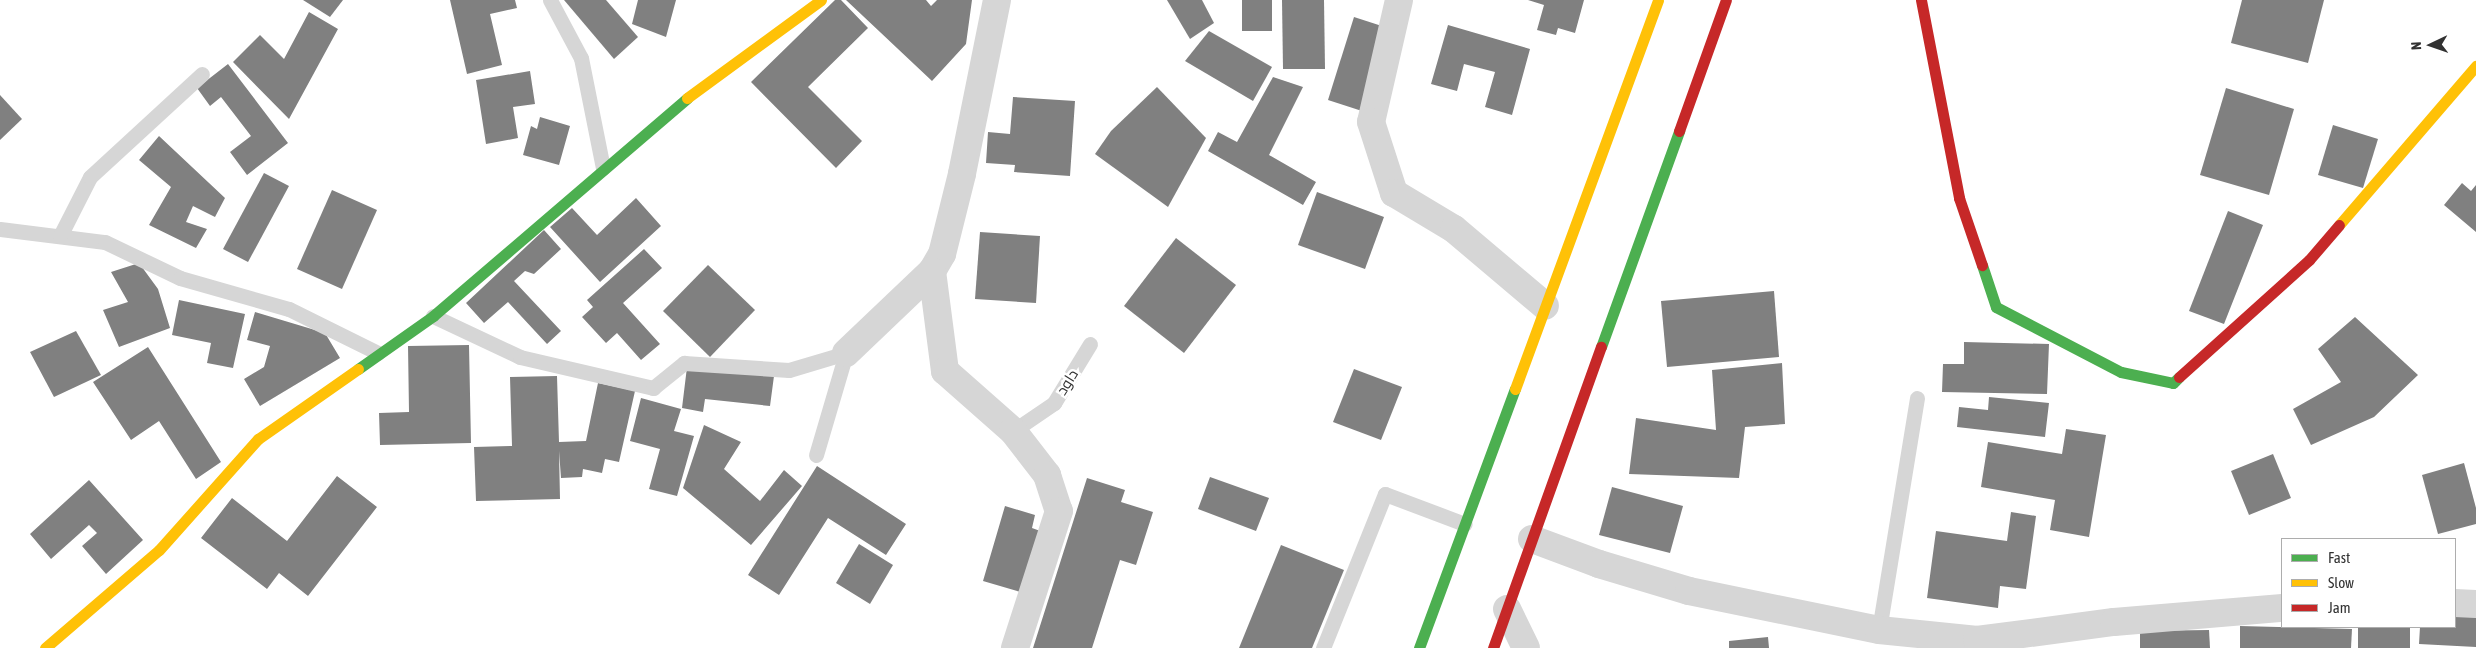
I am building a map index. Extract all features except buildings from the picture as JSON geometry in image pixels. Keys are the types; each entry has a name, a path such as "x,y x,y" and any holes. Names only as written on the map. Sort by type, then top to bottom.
{"street":[{"path":"45,648 159,550 258,439 433,316 676,106 821,0"},
{"path":"846,353 932,271 942,254 962,174 997,0"},
{"path":"1399,0 1371,122 1394,193 1454,229 1545,306"},
{"path":"1419,648 1658,0"},
{"path":"1493,648 1726,0"},
{"path":"1921,0 1959,198 1996,307 2121,372 2173,383 2310,260 2476,66"},
{"path":"932,271 945,371 1014,431 1047,476 1059,511 1015,648"},
{"path":"1532,539 1599,564 1689,591 1879,630 1977,640 2114,622 2281,608"},
{"path":"2456,603 2476,604"},
{"path":"1507,609 1526,648"}],"lane":[{"path":"550,0 581,58 603,168"},
{"path":"60,236 90,177 202,74"},
{"path":"0,229 28,235 60,236 105,242 180,278 289,309 378,353"},
{"path":"433,316 520,357 653,388 684,363 790,370 846,353"},
{"name":"داود","path":"1014,431 1054,403 1090,344"},
{"path":"816,455 846,353"},
{"path":"1879,630 1917,398"},
{"path":"1323,648 1385,494 1465,524"}],"traffic: fast":[{"path":"358,369 433,316 687,98"},
{"path":"1601,347 1679,131"},
{"path":"1982,265 1996,307 2121,372 2173,383 2179,377"},
{"path":"1419,648 1515,389"}],"traffic: slow":[{"path":"687,98 821,0"},
{"path":"1515,389 1658,0"},
{"path":"2339,225 2476,66"},
{"path":"45,648 159,550 258,439 358,369"}],"traffic: jam":[{"path":"1679,131 1726,0"},
{"path":"1921,0 1959,198 1982,265"},
{"path":"2179,377 2309,260 2339,225"},
{"path":"1493,648 1601,347"}]}
